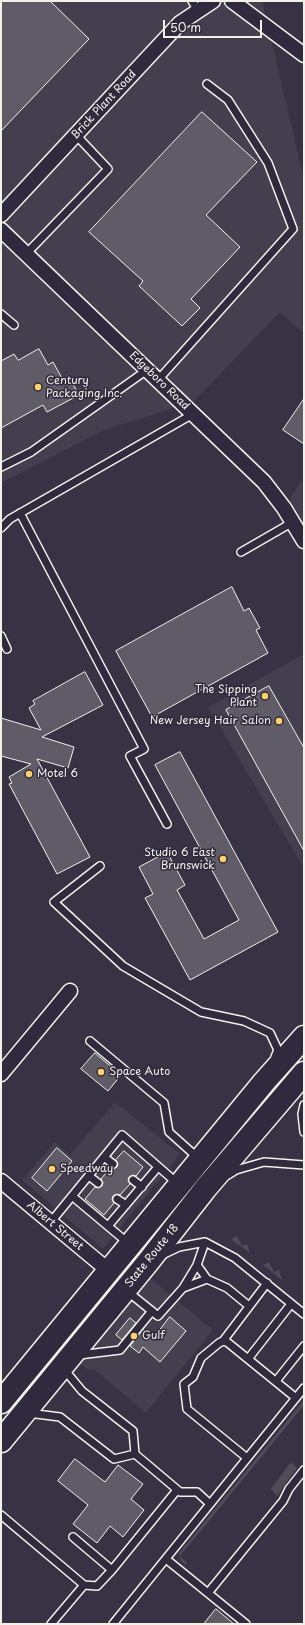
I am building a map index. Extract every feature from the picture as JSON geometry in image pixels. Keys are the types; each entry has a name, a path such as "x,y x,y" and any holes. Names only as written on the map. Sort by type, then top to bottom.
{"highway":[{"path":"1,1402 264,1082 304,1037"},
{"name":"State Route 18","path":"1,1441 148,1262 205,1189 304,1073"}],"street":[{"name":"Brick Plant Road","path":"1,215 195,6 213,1"},
{"path":"232,1 304,56"},
{"name":"Edgeboro Road","path":"1,230 264,482 275,495 304,541"},
{"path":"2,1069 70,991"},
{"name":"Albert Street","path":"1,1182 108,1271"}],"lane":[{"path":"158,380 293,229 268,163 228,100 207,84"},
{"path":"26,254 108,169 76,135"},
{"path":"1,314 14,326"},
{"path":"1,467 31,452 147,370"},
{"path":"1,528 10,519 20,513 193,414"},
{"path":"20,513 144,749 130,756 167,824"},
{"path":"241,552 293,522"},
{"path":"1,636 7,649"},
{"path":"100,866 54,902 123,966 201,1012 244,1021 270,1033 278,1050 264,1082"},
{"path":"90,1041 164,1103 169,1132 200,1160"},
{"path":"304,1105 302,1114 304,1132"},
{"path":"50,1223 122,1135 179,1185"},
{"path":"104,1157 113,1164"},
{"path":"205,1189 236,1170 264,1162 304,1165"},
{"path":"108,1226 158,1167"},
{"path":"89,1176 98,1183"},
{"path":"133,1180 142,1187"},
{"path":"72,1196 130,1245"},
{"path":"118,1199 126,1205"},
{"path":"148,1262 178,1247 205,1242 235,1258 304,1314"},
{"path":"125,1290 158,1316 183,1288 197,1265 205,1242"},
{"path":"197,1265 207,1279 228,1288 249,1306"},
{"path":"183,1288 207,1279"},
{"path":"247,1458 187,1409 184,1384 193,1377 201,1358 223,1341 267,1283"},
{"path":"248,1359 291,1304"},
{"path":"152,1312 120,1350 66,1361 82,1391 133,1431 135,1454 177,1490 180,1492 197,1492 210,1504"},
{"path":"223,1341 227,1342 296,1398"},
{"path":"276,1381 304,1346"},
{"path":"113,1624 304,1388"},
{"path":"24,1412 60,1417 114,1459 135,1454"},
{"path":"208,1593 283,1501 288,1489 304,1470"},
{"path":"1,1515 84,1585 97,1586 112,1570 177,1490"},
{"path":"73,1537 112,1570"},
{"path":"166,1559 246,1624"},
{"path":"51,1624 84,1585"}],"shaded area":[{"path":"1,1 262,1 304,175 304,334 280,312 194,401 102,431 1,483"},
{"path":"304,476 304,528 288,502"},
{"path":"304,654 304,868 208,707"},
{"path":"115,1102 180,1154 104,1248 102,1248 22,1180 55,1142 70,1155"},
{"path":"237,1236 242,1246 247,1244 250,1253 231,1239"},
{"path":"269,1262 274,1272 279,1270 282,1280 263,1265"},
{"path":"150,1278 213,1330 146,1413 95,1370 87,1369 80,1364"},
{"path":"304,1400 304,1405 180,1556 187,1563 185,1565 180,1559 179,1553"},
{"path":"291,1462 297,1468 277,1496 271,1489"}],"building":[{"path":"1,1 50,1 89,39 1,131"},
{"path":"202,112 257,162 206,215 240,247 191,299 200,308 182,326 139,286 143,281 89,232"},
{"name":"Century Packaging Inc.","path":"39,349 48,365 53,362 63,380 69,377 79,395 47,412 43,405 1,428 1,361 14,354 18,360"},
{"path":"304,399 304,444 283,430"},
{"path":"232,587 244,611 249,608 260,628 256,630 268,653 152,717 116,651"},
{"name":"Motel 6","path":"85,672 103,705 42,737 74,747 68,768 37,759 90,857 57,874 9,784 12,783 9,777 31,764 1,756 1,718 41,730 29,708 35,704 33,701"},
{"path":"269,686 304,748 304,851 226,710"},
{"name":"Studio 6 East Brunswick","path":"180,752 278,932 190,980 145,898 153,894 139,867 167,852 185,885 177,890 204,939 239,920 155,765"},
{"name":"Space Auto","path":"95,1053 121,1075 108,1091 81,1069"},
{"name":"Speedway","path":"57,1148 72,1161 47,1191 32,1178"},
{"name":"Speedway","path":"124,1151 143,1167 136,1176 133,1175 129,1177 128,1180 130,1184 120,1195 117,1194 113,1196 112,1199 114,1203 104,1215 85,1199 95,1187 98,1188 102,1186 103,1183 101,1179 110,1168 113,1169 117,1167 118,1164 116,1160"},
{"path":"170,1317 186,1331 160,1362 143,1347 139,1353 130,1346 143,1329 153,1338"},
{"path":"130,1318 136,1323 122,1340 116,1335"},
{"path":"75,1459 105,1482 118,1465 143,1484 131,1499 144,1510 123,1537 110,1526 97,1543 73,1524 88,1505 58,1481"},
{"path":"216,1609 234,1624 204,1624"}],"place":[{"name":"Century Packaging Inc.","path":"38,387"},
{"name":"The Sipping Plant","path":"265,696"},
{"name":"New Jersey Hair Salon","path":"279,721"},
{"name":"Motel 6","path":"29,774"},
{"name":"Studio 6 East Brunswick","path":"223,859"},
{"name":"Space Auto","path":"101,1072"},
{"name":"Speedway","path":"52,1169"},
{"name":"Gulf","path":"134,1336"}]}
